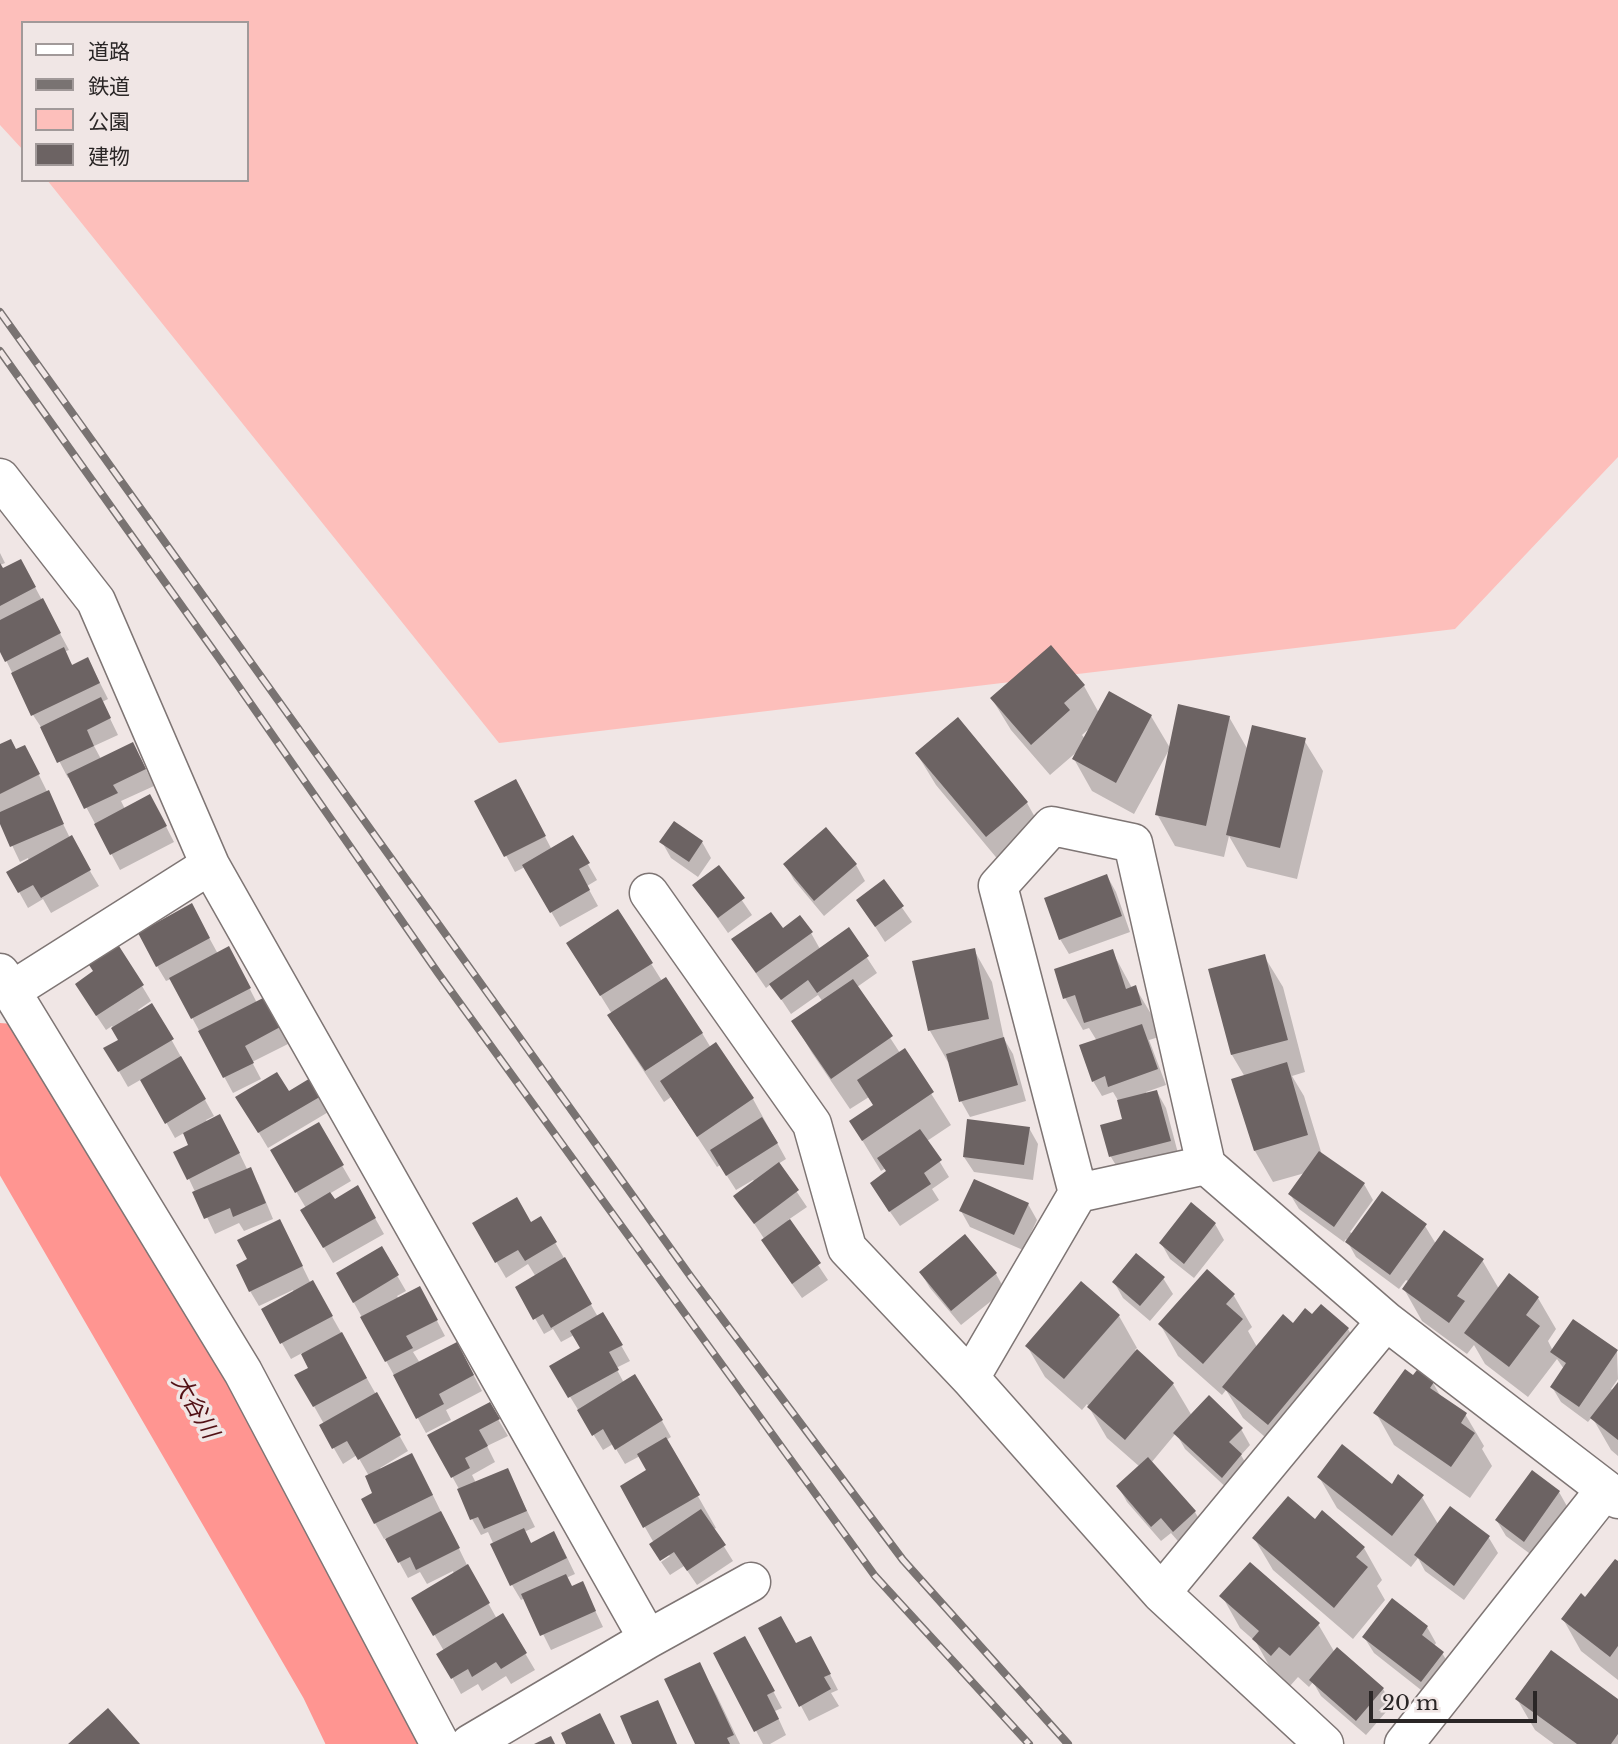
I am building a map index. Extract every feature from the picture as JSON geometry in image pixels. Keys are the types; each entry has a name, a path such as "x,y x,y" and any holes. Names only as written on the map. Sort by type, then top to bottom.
{"street":[{"path":"0,478 96,601 210,865 648,1639"},
{"path":"970,1378 1078,1193 998,886 1052,826 1133,843 1206,1166 1385,1321 1612,1495 1404,1744"},
{"path":"210,865 5,982 243,1372 440,1744"},
{"path":"649,893 812,1125 847,1248 970,1378 1161,1593 1324,1744"},
{"path":"1078,1193 1206,1166"},
{"path":"1161,1593 1385,1321"},
{"path":"470,1744 751,1582"}],"green space":[{"path":"0,0 1618,0 1618,457 1455,629 499,743 49,182 248,182 248,21 21,21 21,148 0,125"}],"building":[{"path":"21,559 36,587 0,606 0,563 3,568"},
{"path":"43,598 61,633 5,662 0,652 0,620"},
{"path":"1051,645 1085,685 1064,703 1070,710 1031,745 990,698"},
{"path":"64,647 72,665 88,657 100,683 31,716 11,673"},
{"path":"1109,691 1152,715 1116,783 1072,759"},
{"path":"101,697 111,718 87,730 94,746 57,763 40,727"},
{"path":"1178,704 1230,716 1206,826 1155,815"},
{"path":"958,717 1028,802 986,837 915,753"},
{"path":"1252,725 1306,738 1280,848 1226,835"},
{"path":"11,739 16,749 25,745 40,774 0,794 0,744"},
{"path":"133,742 146,769 113,785 118,793 84,809 67,774"},
{"path":"516,779 546,836 504,857 474,801"},
{"path":"49,790 64,824 10,847 0,824 0,812"},
{"path":"150,794 167,826 110,855 94,824"},
{"path":"674,821 703,841 689,862 659,842"},
{"path":"826,827 857,864 814,901 783,864"},
{"path":"72,835 91,870 41,898 33,885 18,893 6,872"},
{"path":"573,835 590,863 579,869 590,890 550,913 522,865"},
{"path":"719,865 745,898 718,918 692,885"},
{"path":"1107,874 1122,916 1059,940 1044,898"},
{"path":"884,879 904,906 875,927 856,900"},
{"path":"192,903 210,938 156,967 138,933"},
{"path":"618,909 653,963 600,996 566,943"},
{"path":"771,912 783,928 800,915 813,932 756,973 731,939"},
{"path":"849,927 869,956 817,993 808,980 781,1000 769,984"},
{"path":"117,943 144,985 96,1016 75,984 93,971 87,962"},
{"path":"229,946 251,988 191,1019 169,978"},
{"path":"975,948 989,1019 928,1031 912,961"},
{"path":"1113,949 1126,989 1136,985 1142,1005 1084,1023 1075,995 1063,999 1054,969"},
{"path":"1265,954 1288,1040 1231,1055 1208,969"},
{"path":"666,977 703,1033 645,1071 607,1015"},
{"path":"853,979 893,1036 831,1079 791,1021"},
{"path":"267,996 282,1026 245,1046 254,1063 223,1078 198,1031"},
{"path":"152,1003 174,1039 118,1072 103,1048 118,1040 111,1028"},
{"path":"1142,1024 1158,1069 1108,1087 1105,1076 1092,1082 1079,1045"},
{"path":"1004,1037 1018,1085 959,1102 946,1054"},
{"path":"716,1042 754,1098 697,1137 660,1081"},
{"path":"905,1048 934,1092 862,1141 849,1121 873,1105 857,1080"},
{"path":"181,1056 206,1099 165,1124 140,1080"},
{"path":"1287,1062 1308,1135 1254,1151 1231,1079"},
{"path":"277,1072 289,1091 312,1077 323,1095 258,1133 235,1097"},
{"path":"1157,1090 1171,1141 1109,1157 1100,1125 1122,1119 1117,1100"},
{"path":"220,1114 240,1153 187,1180 173,1152 188,1145 183,1133"},
{"path":"762,1117 778,1143 726,1176 710,1150"},
{"path":"967,1119 1030,1127 1024,1165 963,1157"},
{"path":"319,1122 344,1165 295,1193 270,1150"},
{"path":"920,1129 942,1160 924,1173 931,1184 889,1212 870,1183 886,1171 877,1158"},
{"path":"1319,1151 1365,1183 1334,1227 1288,1194"},
{"path":"779,1162 799,1190 754,1224 733,1196"},
{"path":"251,1167 266,1203 233,1217 230,1208 204,1219 192,1192"},
{"path":"974,1179 1029,1203 1014,1235 959,1211"},
{"path":"358,1185 376,1218 323,1248 300,1210 330,1192 335,1199"},
{"path":"1382,1191 1427,1224 1390,1275 1345,1242"},
{"path":"517,1197 531,1222 541,1216 557,1242 525,1261 518,1250 495,1263 472,1223"},
{"path":"1191,1202 1216,1223 1184,1264 1159,1243"},
{"path":"280,1219 303,1266 249,1292 236,1265 247,1259 237,1240"},
{"path":"790,1219 821,1263 792,1284 761,1240"},
{"path":"1444,1230 1484,1259 1457,1296 1465,1301 1449,1323 1402,1289"},
{"path":"965,1234 997,1273 951,1311 919,1272"},
{"path":"382,1246 399,1275 353,1303 336,1273"},
{"path":"1136,1253 1165,1277 1140,1306 1112,1282"},
{"path":"565,1257 592,1304 551,1328 543,1314 533,1320 515,1287"},
{"path":"1207,1269 1235,1294 1226,1304 1243,1319 1203,1364 1158,1324"},
{"path":"1509,1273 1539,1297 1526,1315 1540,1326 1509,1367 1464,1333"},
{"path":"313,1280 333,1316 280,1344 261,1309"},
{"path":"1081,1281 1120,1315 1064,1379 1025,1346"},
{"path":"420,1286 438,1320 406,1336 413,1348 385,1362 360,1317"},
{"path":"1321,1304 1349,1328 1268,1425 1222,1387 1283,1314 1293,1323 1305,1308 1312,1314"},
{"path":"603,1312 623,1345 609,1352 619,1370 568,1398 549,1366 580,1348 570,1331"},
{"path":"1573,1319 1618,1350 1579,1407 1550,1387 1566,1363 1550,1352"},
{"path":"342,1332 367,1378 313,1407 294,1375 308,1368 301,1354"},
{"path":"457,1342 474,1375 439,1394 444,1404 416,1419 393,1375"},
{"path":"1137,1349 1174,1383 1125,1440 1087,1407"},
{"path":"1405,1369 1413,1375 1417,1370 1434,1382 1430,1388 1467,1413 1461,1423 1475,1433 1451,1467 1373,1413"},
{"path":"635,1374 663,1420 615,1450 603,1429 592,1436 577,1410"},
{"path":"1618,1382 1618,1440 1590,1418"},
{"path":"377,1392 401,1435 358,1460 347,1441 332,1449 319,1425"},
{"path":"1209,1395 1243,1428 1229,1442 1242,1454 1222,1478 1173,1433"},
{"path":"490,1402 500,1419 479,1430 488,1446 465,1458 470,1468 451,1478 427,1435"},
{"path":"666,1437 700,1495 643,1528 620,1486 646,1470 637,1454"},
{"path":"1342,1444 1392,1484 1398,1474 1424,1495 1392,1536 1317,1477"},
{"path":"412,1453 433,1495 374,1524 361,1499 372,1493 365,1476"},
{"path":"1148,1457 1196,1511 1173,1532 1161,1518 1151,1527 1116,1486"},
{"path":"508,1468 527,1511 484,1529 478,1517 470,1520 457,1489"},
{"path":"1532,1470 1560,1491 1524,1542 1495,1520"},
{"path":"1288,1496 1315,1519 1322,1510 1365,1547 1356,1557 1368,1567 1334,1608 1252,1538"},
{"path":"1450,1506 1490,1536 1454,1586 1414,1555"},
{"path":"701,1509 726,1545 687,1571 674,1552 660,1561 649,1544"},
{"path":"441,1511 460,1548 416,1570 410,1557 398,1563 385,1539"},
{"path":"524,1528 531,1543 554,1531 567,1558 510,1586 490,1544"},
{"path":"1615,1559 1618,1561 1618,1646 1610,1657 1561,1619 1581,1593 1585,1597"},
{"path":"1250,1562 1320,1623 1290,1656 1279,1647 1271,1656 1252,1639 1259,1631 1219,1596"},
{"path":"468,1564 490,1603 433,1636 411,1598"},
{"path":"566,1574 572,1586 583,1581 596,1611 540,1636 521,1594"},
{"path":"1392,1598 1428,1626 1422,1635 1444,1652 1421,1682 1362,1637"},
{"path":"503,1613 527,1653 501,1669 496,1662 472,1677 468,1669 451,1679 436,1654"},
{"path":"781,1616 796,1643 811,1636 831,1674 824,1677 831,1689 799,1707 758,1628"},
{"path":"745,1636 775,1691 767,1695 779,1719 754,1732 713,1653"},
{"path":"1337,1647 1384,1688 1356,1721 1309,1680"},
{"path":"1551,1650 1618,1699 1618,1734 1611,1744 1577,1744 1515,1699"},
{"path":"700,1662 734,1735 727,1738 730,1744 695,1744 664,1679"},
{"path":"658,1700 677,1744 632,1744 620,1716"},
{"path":"108,1708 140,1744 68,1744"},
{"path":"600,1713 615,1744 566,1744 561,1733"},
{"path":"551,1736 555,1744 534,1744"}],"waterway":[{"name":"大谷川","path":"0,1074 349,1675 382,1744"}],"railway":[{"path":"0,312 691,1277 903,1560 1068,1744"},
{"path":"0,351 221,661 438,973 875,1576 1029,1744"}]}
